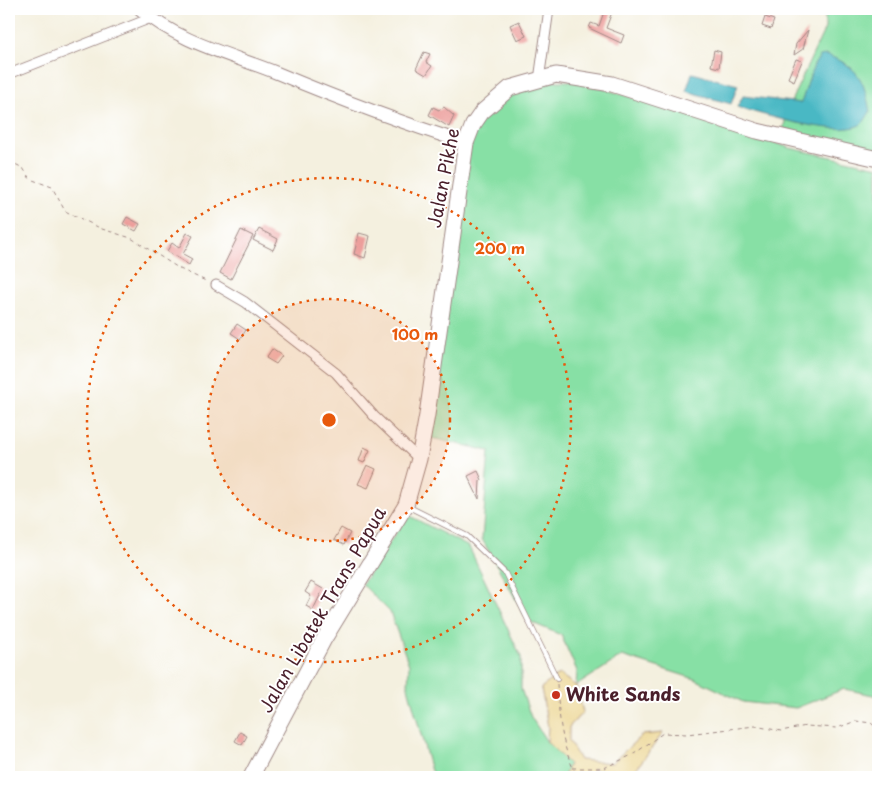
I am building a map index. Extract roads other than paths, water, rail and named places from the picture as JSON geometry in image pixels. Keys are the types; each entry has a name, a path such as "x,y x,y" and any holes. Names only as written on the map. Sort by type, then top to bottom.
{"highway":[{"name":"Jalan Pikhe","path":"420,459 466,143 473,125 497,98 510,88 556,75 612,84 757,131 878,159"},
{"name":"Jalan Libatek Trans Papua","path":"251,777 324,639 406,506 420,459"}],"street":[{"path":"140,9 151,18 207,48 407,125 466,143"},
{"path":"539,80 549,9"},
{"path":"9,74 151,18"},
{"path":"216,285 245,302 336,373 374,416 420,459"}],"lane":[{"path":"406,506 467,536 505,573 557,679"}],"water":[{"path":"826,55 837,59 853,69 862,83 870,112 865,121 860,125 849,128 818,127 737,107 743,96 801,103 814,65 820,56"},
{"path":"692,73 738,85 731,104 686,91"}],"place":[{"name":"White Sands","path":"556,695"}]}
